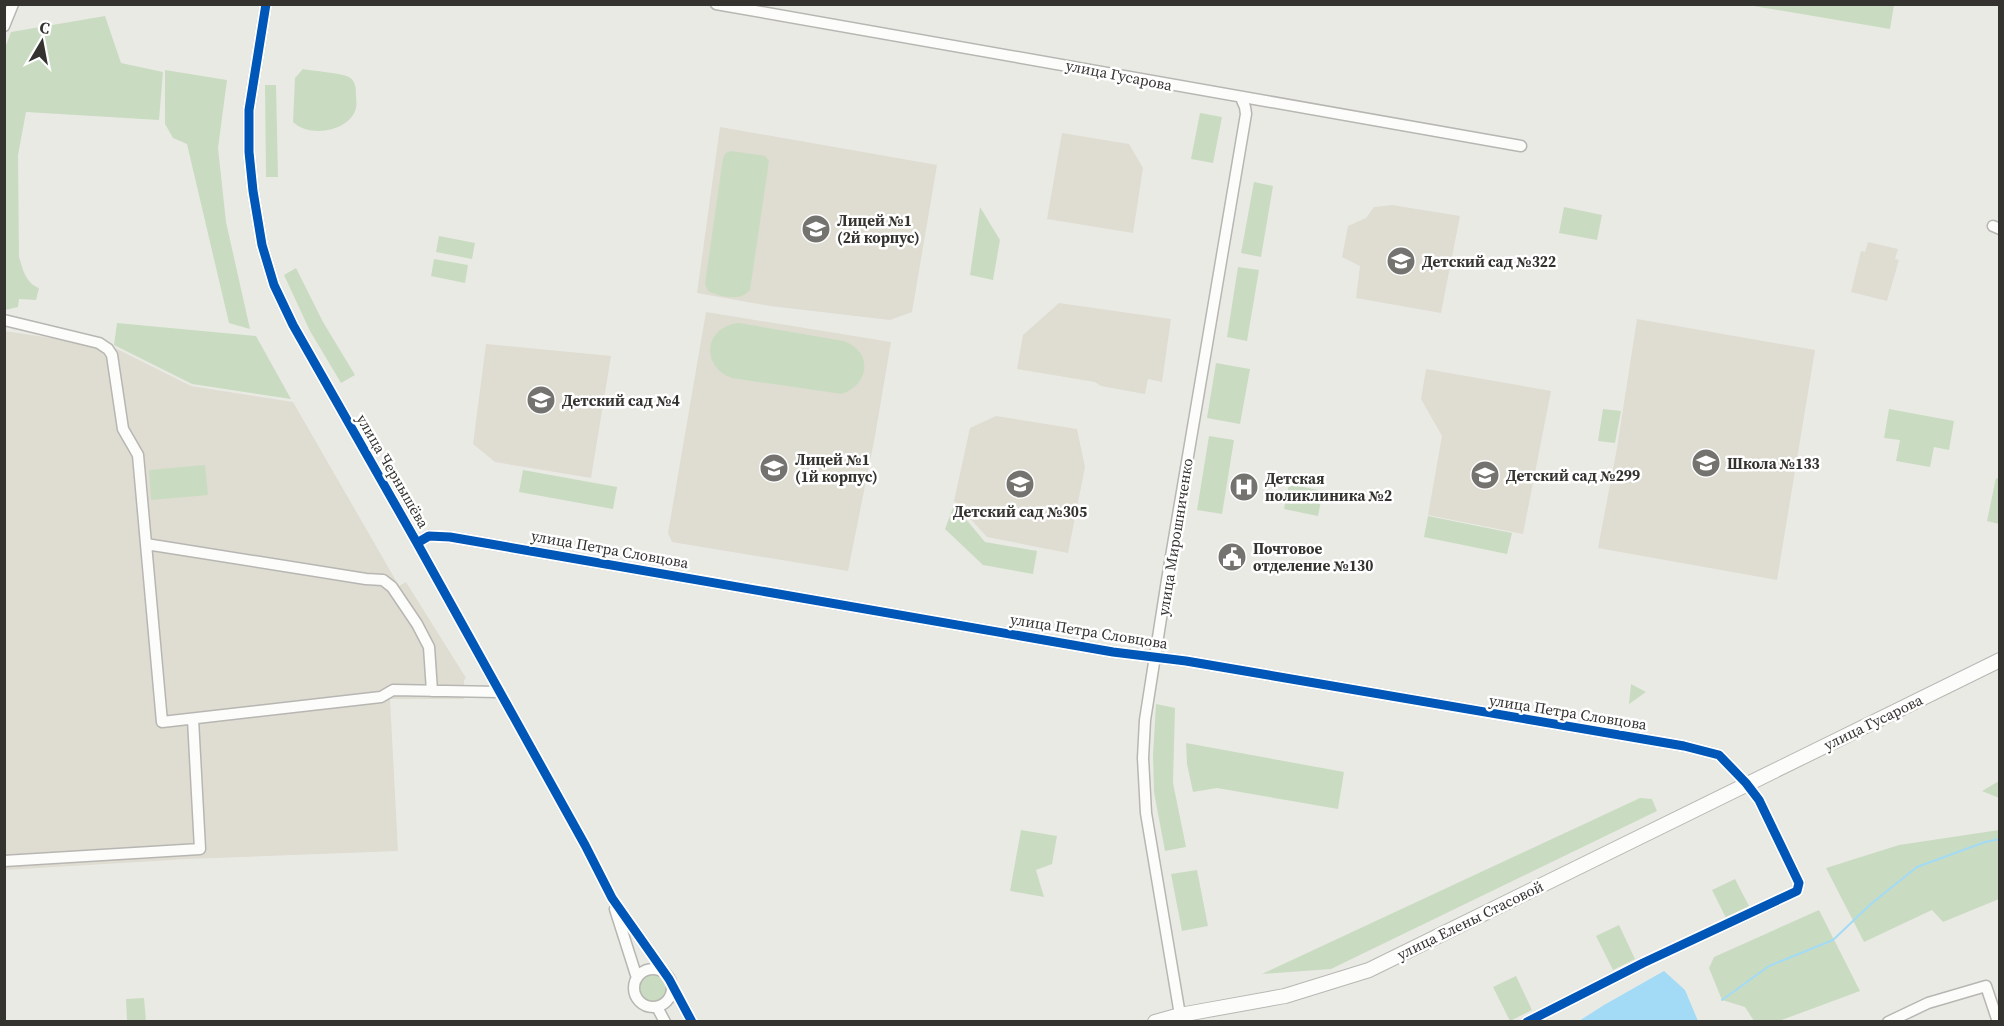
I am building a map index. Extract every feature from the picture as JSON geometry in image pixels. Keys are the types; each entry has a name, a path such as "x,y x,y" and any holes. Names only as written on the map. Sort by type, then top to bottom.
{"main road":[{"name":"улица Гусарова","path":"1746,783 2000,660"},
{"name":"улица Елены Стасовой","path":"1155,1022 1285,996 1369,970 1746,783"}],"street":[{"path":"4,26 14,4"},
{"name":"улица Чернышёва","path":"266,4 249,110 251,172 262,245 274,285 292,325 417,543 585,845 612,898 669,979 692,1022"},
{"name":"улица Гусарова","path":"716,4 1521,146"},
{"name":"улица Мирошниченко","path":"1182,1018 1146,813 1143,748 1155,658 1246,114 1240,98"},
{"path":"4,320 99,343 112,355 123,429 138,454 162,722 381,697 393,690 498,692"},
{"name":"улица Петра Словцова","path":"417,543 429,536 450,537 1155,658 1186,661 1719,755 1759,800 1799,883 1797,891 1643,963 1527,1022"},
{"path":"146,544 383,580 392,587 429,646 432,691"},
{"path":"4,861 200,849 193,719"},
{"name":"улица Чернышёва","path":"612,898 637,978 634,986 637,999 646,1007 657,1007 665,1022"},
{"path":"637,978 644,971 659,969 669,979 672,995 665,1005 657,1007"},
{"path":"1888,1022 1928,1004 1986,986 1998,1022"}],"shaded area":[{"name":"Лицей №1 (2й корпус)","path":"720,127 937,165 912,312 890,320 770,306 697,293"},
{"path":"1062,133 1129,144 1143,168 1133,233 1047,219"},
{"name":"Детский сад №322","path":"1392,205 1460,216 1441,313 1356,298 1360,266 1342,257 1348,226 1366,218 1374,207"},
{"path":"1868,242 1898,249 1895,259 1899,260 1887,301 1851,292 1861,251 1865,252"},
{"path":"1059,303 1171,319 1162,382 1148,379 1145,394 1101,386 1095,382 1017,369 1023,335"},
{"name":"Лицей №1 (1й корпус)","path":"706,312 891,342 848,571 672,542 668,533"},
{"name":"Школа №133","path":"1637,319 1815,350 1777,580 1598,548 1617,448"},
{"path":"4,331 113,347 191,386 293,402 399,586 406,582 466,678 464,680 464,699 390,699 398,851 188,859 5,870"},
{"name":"Детский сад №4","path":"486,344 611,356 591,478 495,462 473,444"},
{"name":"Детский сад №299","path":"1426,369 1551,391 1523,534 1428,515 1442,436 1421,399"},
{"name":"Детский сад №305","path":"996,416 1077,429 1085,467 1068,553 987,537 954,501 970,428"}],"green space":[{"path":"1748,5 1894,5 1890,29"},
{"path":"105,16 121,63 163,72 159,120 26,112 18,155 19,257 28,279 39,288 36,300 19,299 18,307 5,310 5,48 11,32"},
{"path":"303,69 340,74 353,80 356,89 356,106 346,123 318,131 300,127 293,122 295,78"},
{"path":"165,70 227,80 218,148 226,222 250,329 229,323 187,144 173,138 165,124"},
{"path":"265,85 276,85 278,177 266,177"},
{"path":"1200,113 1222,117 1213,163 1191,159"},
{"path":"731,151 765,156 769,161 750,290 736,297 708,291 705,284 723,158"},
{"path":"1254,182 1273,186 1261,257 1241,253"},
{"path":"980,207 1000,240 993,280 970,275"},
{"path":"1564,207 1602,215 1597,240 1559,233"},
{"path":"439,236 475,243 472,259 436,252"},
{"path":"434,259 468,265 465,283 431,276"},
{"path":"1238,267 1259,270 1247,341 1227,337"},
{"path":"296,268 323,322 355,375 341,383 310,331 284,275"},
{"path":"117,323 256,336 291,399 192,384 114,345"},
{"path":"739,323 844,341 860,353 863,360 863,376 851,389 842,394 732,378 722,373 715,365 710,348 719,331"},
{"path":"1216,363 1250,369 1240,424 1207,418"},
{"path":"1603,409 1621,411 1615,443 1598,441"},
{"path":"1889,409 1954,421 1949,450 1934,447 1930,467 1896,461 1900,440 1884,438"},
{"path":"1209,436 1234,440 1222,514 1197,510"},
{"path":"205,465 208,495 151,500 149,470"},
{"path":"523,470 617,487 613,509 519,492"},
{"path":"1996,478 1999,479 1999,524 1987,521"},
{"path":"1289,484 1323,491 1318,516 1284,509"},
{"path":"954,505 985,542 1037,551 1033,574 983,565 945,529"},
{"path":"1428,516 1512,533 1507,554 1424,537"},
{"path":"1631,684 1646,692 1629,704"},
{"path":"1156,704 1175,708 1173,783 1186,847 1165,851 1154,792 1153,755"},
{"path":"1186,743 1344,772 1338,809 1217,788 1193,792 1187,764"},
{"path":"1999,781 1999,798 1982,791"},
{"path":"1640,798 1652,799 1657,811 1331,969 1262,974"},
{"path":"1021,830 1057,836 1052,864 1036,870 1044,897 1010,891"},
{"path":"1999,830 1999,899 1943,922 1932,910 1864,942 1826,868 1899,845"},
{"path":"1197,870 1208,926 1182,931 1171,874"},
{"path":"1735,879 1749,906 1726,918 1712,890"},
{"path":"1819,910 1860,991 1779,1021 1754,1021 1745,1007 1722,1000 1709,968 1714,957"},
{"path":"1619,925 1635,959 1613,970 1596,936"},
{"path":"654,974 664,978 668,988 664,998 654,1002 644,998 640,988 644,978"},
{"path":"1516,976 1532,1010 1510,1021 1493,987"},
{"path":"144,998 146,1021 127,1021 126,999"}],"water":[{"path":"1664,971 1685,990 1698,1021 1579,1021 1604,1005"}],"waterway":[{"path":"1722,1000 1769,966 1833,940 1872,903 1917,867 1985,842 2000,839"}],"cycle path":[{"path":"266,4 249,110 249,152 262,245 274,285 293,325 417,543 585,845 612,898 669,979 692,1022"},
{"path":"417,543 429,536 450,537 1113,652 1186,661 1684,746 1719,755 1759,800 1799,883 1797,891 1643,963 1527,1022"}],"place":[{"name":"Лицей №1 (2й корпус)","path":"816,229"},
{"name":"Детский сад №322","path":"1401,261"},
{"name":"Детский сад №4","path":"541,400"},
{"name":"Школа №133","path":"1706,463"},
{"name":"Лицей №1 (1й корпус)","path":"774,468"},
{"name":"Детский сад №299","path":"1485,475"},
{"name":"Детский сад №305","path":"1020,484"},
{"name":"Детская поликлиника №2","path":"1244,487"},
{"name":"Почтовое отделение №130","path":"1232,557"}]}
